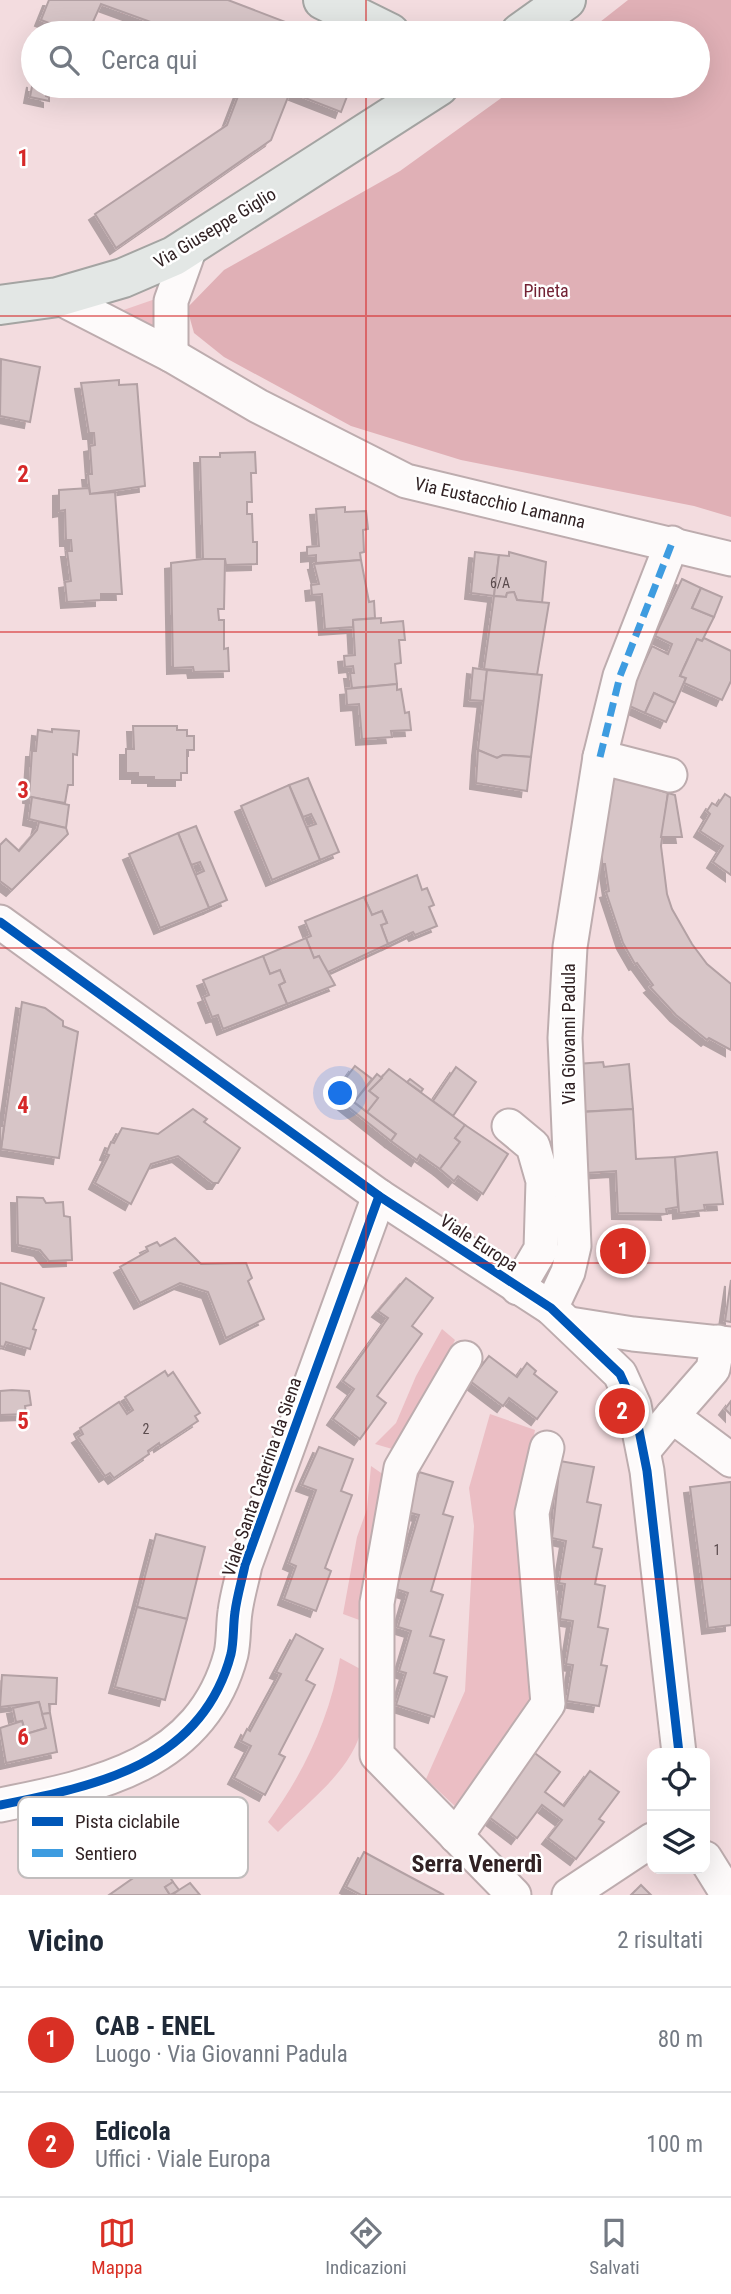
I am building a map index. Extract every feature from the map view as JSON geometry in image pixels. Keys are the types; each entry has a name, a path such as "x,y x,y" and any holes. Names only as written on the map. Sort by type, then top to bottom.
{"main road":[{"path":"323,0 364,21"},
{"path":"537,21 566,0"},
{"path":"376,127 390,98"},
{"name":"Via Giuseppe Giglio","path":"0,305 58,297 123,278 191,245 421,98"}],"street":[{"path":"171,355 171,301 191,245"},
{"name":"Via Eustacchio Lamanna","path":"58,297 171,355 258,406 406,481 731,559"},
{"name":"Via Giovanni Padula","path":"560,1316 574,1246 565,1038 570,947 600,757 620,676 672,543"},
{"path":"600,757 670,775"},
{"name":"Viale Europa","path":"0,922 379,1196 560,1316 620,1374 634,1405 644,1450 678,1748"},
{"path":"509,1126 533,1146 543,1181 541,1250 519,1288"},
{"name":"Viale Santa Caterina da Siena","path":"38,1797 72,1790 136,1769 157,1756 187,1730 212,1699 231,1654 235,1608 245,1564 379,1196"},
{"path":"560,1316 633,1334 724,1343 713,1369 644,1450"},
{"path":"465,1358 401,1468 377,1603 377,1755 514,1895"},
{"path":"672,1416 731,1460"},
{"path":"456,1836 548,1704 532,1513 547,1448"},
{"name":"Viale Santa Caterina da Siena","path":"0,1805 18,1801"},
{"path":"569,1895 647,1843"},
{"path":"710,1866 728,1895"}],"shaded area":[{"path":"164,296 158,333 112,314"},
{"path":"442,1329 455,1340 399,1451 375,1444 396,1423 416,1376"},
{"path":"490,1414 535,1430 522,1497 534,1694 458,1809 426,1779 465,1691 474,1526 469,1488"},
{"path":"371,1466 387,1477 368,1561 362,1621 343,1614 357,1537 367,1509"},
{"path":"340,1658 364,1671 363,1719 357,1742 340,1771 278,1832 268,1822 293,1784 314,1744 330,1702"}],"green space":[{"name":"Pineta","path":"628,0 731,0 731,517 694,506 461,460 351,426 224,357 194,333 187,308 224,270 400,171 501,98 710,98 710,21 601,21"}],"building":[{"path":"49,0 228,0 283,21 148,21 101,4 93,21 41,20"},
{"path":"237,98 288,98 271,140 116,248 95,214 227,125"},
{"path":"305,98 346,98 341,112"},
{"path":"1,359 40,367 30,422 0,416"},
{"path":"119,380 119,385 137,384 145,486 90,494 90,446 95,445 94,433 89,433 81,383"},
{"path":"255,452 256,473 251,473 252,502 247,502 247,514 252,514 253,542 257,542 257,564 226,565 225,559 203,559 200,457 220,457 220,453"},
{"path":"89,488 90,494 115,492 122,594 101,594 101,600 67,602 65,582 71,581 67,551 72,551 71,540 66,540 65,510 59,511 59,490"},
{"path":"345,507 345,512 366,511 368,529 363,530 364,552 360,553 361,560 316,563 316,555 307,556 307,547 319,546 316,509"},
{"path":"475,552 499,555 494,596 471,593"},
{"path":"509,552 546,562 542,603 517,600 514,592 507,593 506,597 494,596 499,555 509,556"},
{"path":"225,559 224,609 218,609 219,620 224,620 224,649 228,648 229,671 194,672 193,667 173,668 171,563"},
{"path":"361,560 369,602 374,601 375,618 353,620 353,627 325,629 322,594 312,595 311,585 319,584 314,564"},
{"path":"682,579 701,588 692,608 714,617 702,641 697,639 680,676 686,678 675,703 654,693 645,713 625,704 652,646 668,654 672,644 655,636"},
{"path":"701,588 722,597 714,617 692,608"},
{"path":"514,592 517,600 549,603 537,675 484,669 494,596 506,597 507,593"},
{"path":"381,618 381,623 403,621 405,640 399,640 401,663 395,664 397,684 352,688 350,673 354,673 353,666 345,667 344,656 355,655 353,620"},
{"path":"704,638 731,651 731,681 722,700 684,683 686,678 680,676 697,639 702,641"},
{"path":"473,668 487,670 484,701 470,700"},
{"path":"487,670 542,675 531,757 503,755 497,758 478,750"},
{"path":"397,684 397,690 401,689 405,713 409,712 411,730 391,731 392,737 362,739 359,704 347,705 346,689"},
{"path":"654,693 675,703 666,722 645,713"},
{"path":"133,726 177,726 177,730 187,730 187,736 194,736 194,750 187,750 187,773 181,773 181,780 154,780 154,777 138,777 138,773 126,773 126,749 134,749"},
{"path":"52,729 79,731 77,755 73,754 73,785 68,785 65,803 29,797 32,751 36,751 38,730 52,732"},
{"path":"478,750 497,758 503,755 531,757 527,791 476,783"},
{"path":"614,776 668,793 661,846 667,894 672,909 692,944 707,964 731,984 731,1050 709,1038 707,1040 676,1015 650,987 653,985 637,963 635,964 623,943 606,892 609,891 605,864 602,864 602,839"},
{"path":"308,778 339,852 320,860 307,827 316,824 311,814 303,817 289,785"},
{"path":"289,785 320,860 272,880 241,806"},
{"path":"668,793 675,795 682,837 661,837"},
{"path":"725,794 731,798 731,875 713,862 723,846 700,831 710,814 707,811 712,803 717,806"},
{"path":"32,797 69,805 66,828 29,819"},
{"path":"39,822 66,828 68,834 12,890 0,881 0,845 6,839 19,851 37,830"},
{"path":"196,826 227,900 209,908 195,875 204,871 200,862 191,865 178,833"},
{"path":"178,833 209,908 160,928 129,854"},
{"path":"417,875 422,890 427,888 434,905 429,907 437,926 415,935 413,932 388,944 381,925 387,923 382,911 372,915 364,897"},
{"path":"364,897 372,915 382,911 387,923 381,925 388,944 326,973 319,956 314,958 306,938 311,936 305,921"},
{"path":"306,938 314,958 319,956 335,985 287,1004 279,985 285,982 280,970 270,974 263,956"},
{"path":"263,956 270,974 280,970 285,982 279,985 287,1004 223,1029 218,1015 212,1017 204,997 209,995 203,980"},
{"path":"22,1002 45,1008 63,1021 63,1026 78,1032 59,1158 1,1149"},
{"path":"603,1062 604,1067 629,1064 633,1109 576,1112 577,1064"},
{"path":"355,1066 372,1079 354,1102 396,1134 391,1141 333,1095"},
{"path":"456,1067 476,1082 453,1116 433,1101"},
{"path":"389,1069 465,1125 455,1138 460,1142 440,1169 420,1155 417,1160 391,1141 396,1134 367,1112 378,1098 369,1091"},
{"path":"377,1074 382,1078 369,1091 378,1098 367,1112 354,1102"},
{"path":"410,1079 423,1089 421,1092 407,1082"},
{"path":"193,1109 207,1119 204,1122 240,1148 218,1183 213,1183 178,1156 151,1164 131,1204 95,1183 109,1155 106,1154 111,1142 114,1143 122,1128 158,1134"},
{"path":"633,1109 636,1159 675,1157 678,1207 666,1209 667,1214 618,1213 616,1171 586,1173 582,1112"},
{"path":"465,1125 508,1154 483,1194 458,1176 454,1181 440,1169 460,1142 455,1138"},
{"path":"0,1126 4,1126 1,1149 0,1149"},
{"path":"717,1152 723,1204 704,1205 705,1210 679,1213 675,1157"},
{"path":"17,1197 43,1198 46,1203 63,1202 64,1216 70,1217 72,1260 49,1261 40,1250 18,1245"},
{"path":"175,1238 201,1264 246,1263 252,1278 248,1281 264,1319 226,1338 208,1292 180,1283 140,1303 120,1267 148,1251 146,1247 157,1242 160,1246"},
{"path":"618,1241 626,1241 628,1260 619,1261"},
{"path":"406,1278 433,1298 412,1326 422,1334 377,1396 386,1403 360,1439 333,1419 354,1389 343,1381 388,1318 378,1311"},
{"path":"731,1280 731,1322 725,1321"},
{"path":"0,1283 44,1298 33,1329 36,1330 30,1349 6,1342 4,1347 0,1346"},
{"path":"489,1356 517,1377 527,1363 536,1371 534,1374 557,1392 537,1419 509,1398 503,1406 470,1381"},
{"path":"165,1371 168,1376 173,1372 200,1413 195,1416 198,1421 160,1446 159,1443 148,1451 149,1454 114,1478 110,1473 105,1476 78,1437 83,1434 80,1428 119,1402 127,1414 133,1410 125,1397"},
{"path":"0,1391 29,1391 31,1405 25,1406 26,1414 0,1415"},
{"path":"731,1401 731,1415 725,1409"},
{"path":"319,1447 353,1459 341,1491 352,1495 325,1568 331,1571 316,1611 284,1599 296,1566 289,1563 316,1490 302,1485"},
{"path":"560,1461 594,1467 587,1502 601,1505 593,1547 602,1549 595,1584 605,1586 598,1627 608,1629 601,1665 607,1666 599,1706 567,1701 573,1665 566,1664 573,1621 560,1619 565,1584 559,1583 566,1541 552,1538"},
{"path":"419,1472 453,1482 443,1514 453,1517 431,1591 443,1595 430,1636 444,1640 434,1673 447,1677 434,1717 396,1705 406,1673 399,1671 411,1631 398,1627 408,1593 396,1589 419,1515 407,1512"},
{"path":"731,1482 731,1625 708,1628 690,1487"},
{"path":"156,1534 205,1547 187,1619 137,1607"},
{"path":"137,1607 187,1619 165,1700 115,1687"},
{"path":"296,1634 323,1649 306,1680 315,1685 279,1754 285,1757 265,1795 234,1778 251,1746 241,1741 247,1729 250,1731 281,1674 276,1672"},
{"path":"2,1675 57,1678 56,1704 49,1704 50,1713 42,1714 39,1702 0,1707"},
{"path":"39,1702 46,1728 26,1734 22,1721 16,1722 13,1708"},
{"path":"50,1713 57,1752 6,1763 0,1728 22,1721 26,1734 46,1728 42,1714"},
{"path":"532,1751 560,1772 545,1792 564,1806 590,1771 619,1792 599,1819 604,1822 576,1859 548,1838 562,1820 542,1805 517,1838 489,1817 510,1789 506,1786"},
{"path":"364,1852 444,1895 361,1895 346,1887"},
{"path":"133,1878 170,1878 173,1882 165,1887 170,1895 109,1895"},
{"path":"173,1882 179,1890 170,1895 165,1887"},
{"path":"190,1883 200,1895 172,1895 179,1890"},
{"path":"641,1885 651,1895 631,1895"}],"marked path":[{"path":"600,757 620,676 672,543"}],"cycle path":[{"path":"0,922 379,1196 551,1308 620,1374 634,1405 647,1471 678,1748"},
{"path":"40,1797 108,1778 141,1764 170,1746 196,1722 217,1692 231,1654 234,1617 245,1565 379,1196"},
{"path":"0,1805 18,1802"}],"place":[{"name":"CAB - ENEL","path":"623,1251"},
{"name":"Edicola","path":"622,1411"}],"district":[{"name":"Serra Venerdì","path":"477,1864"}]}
